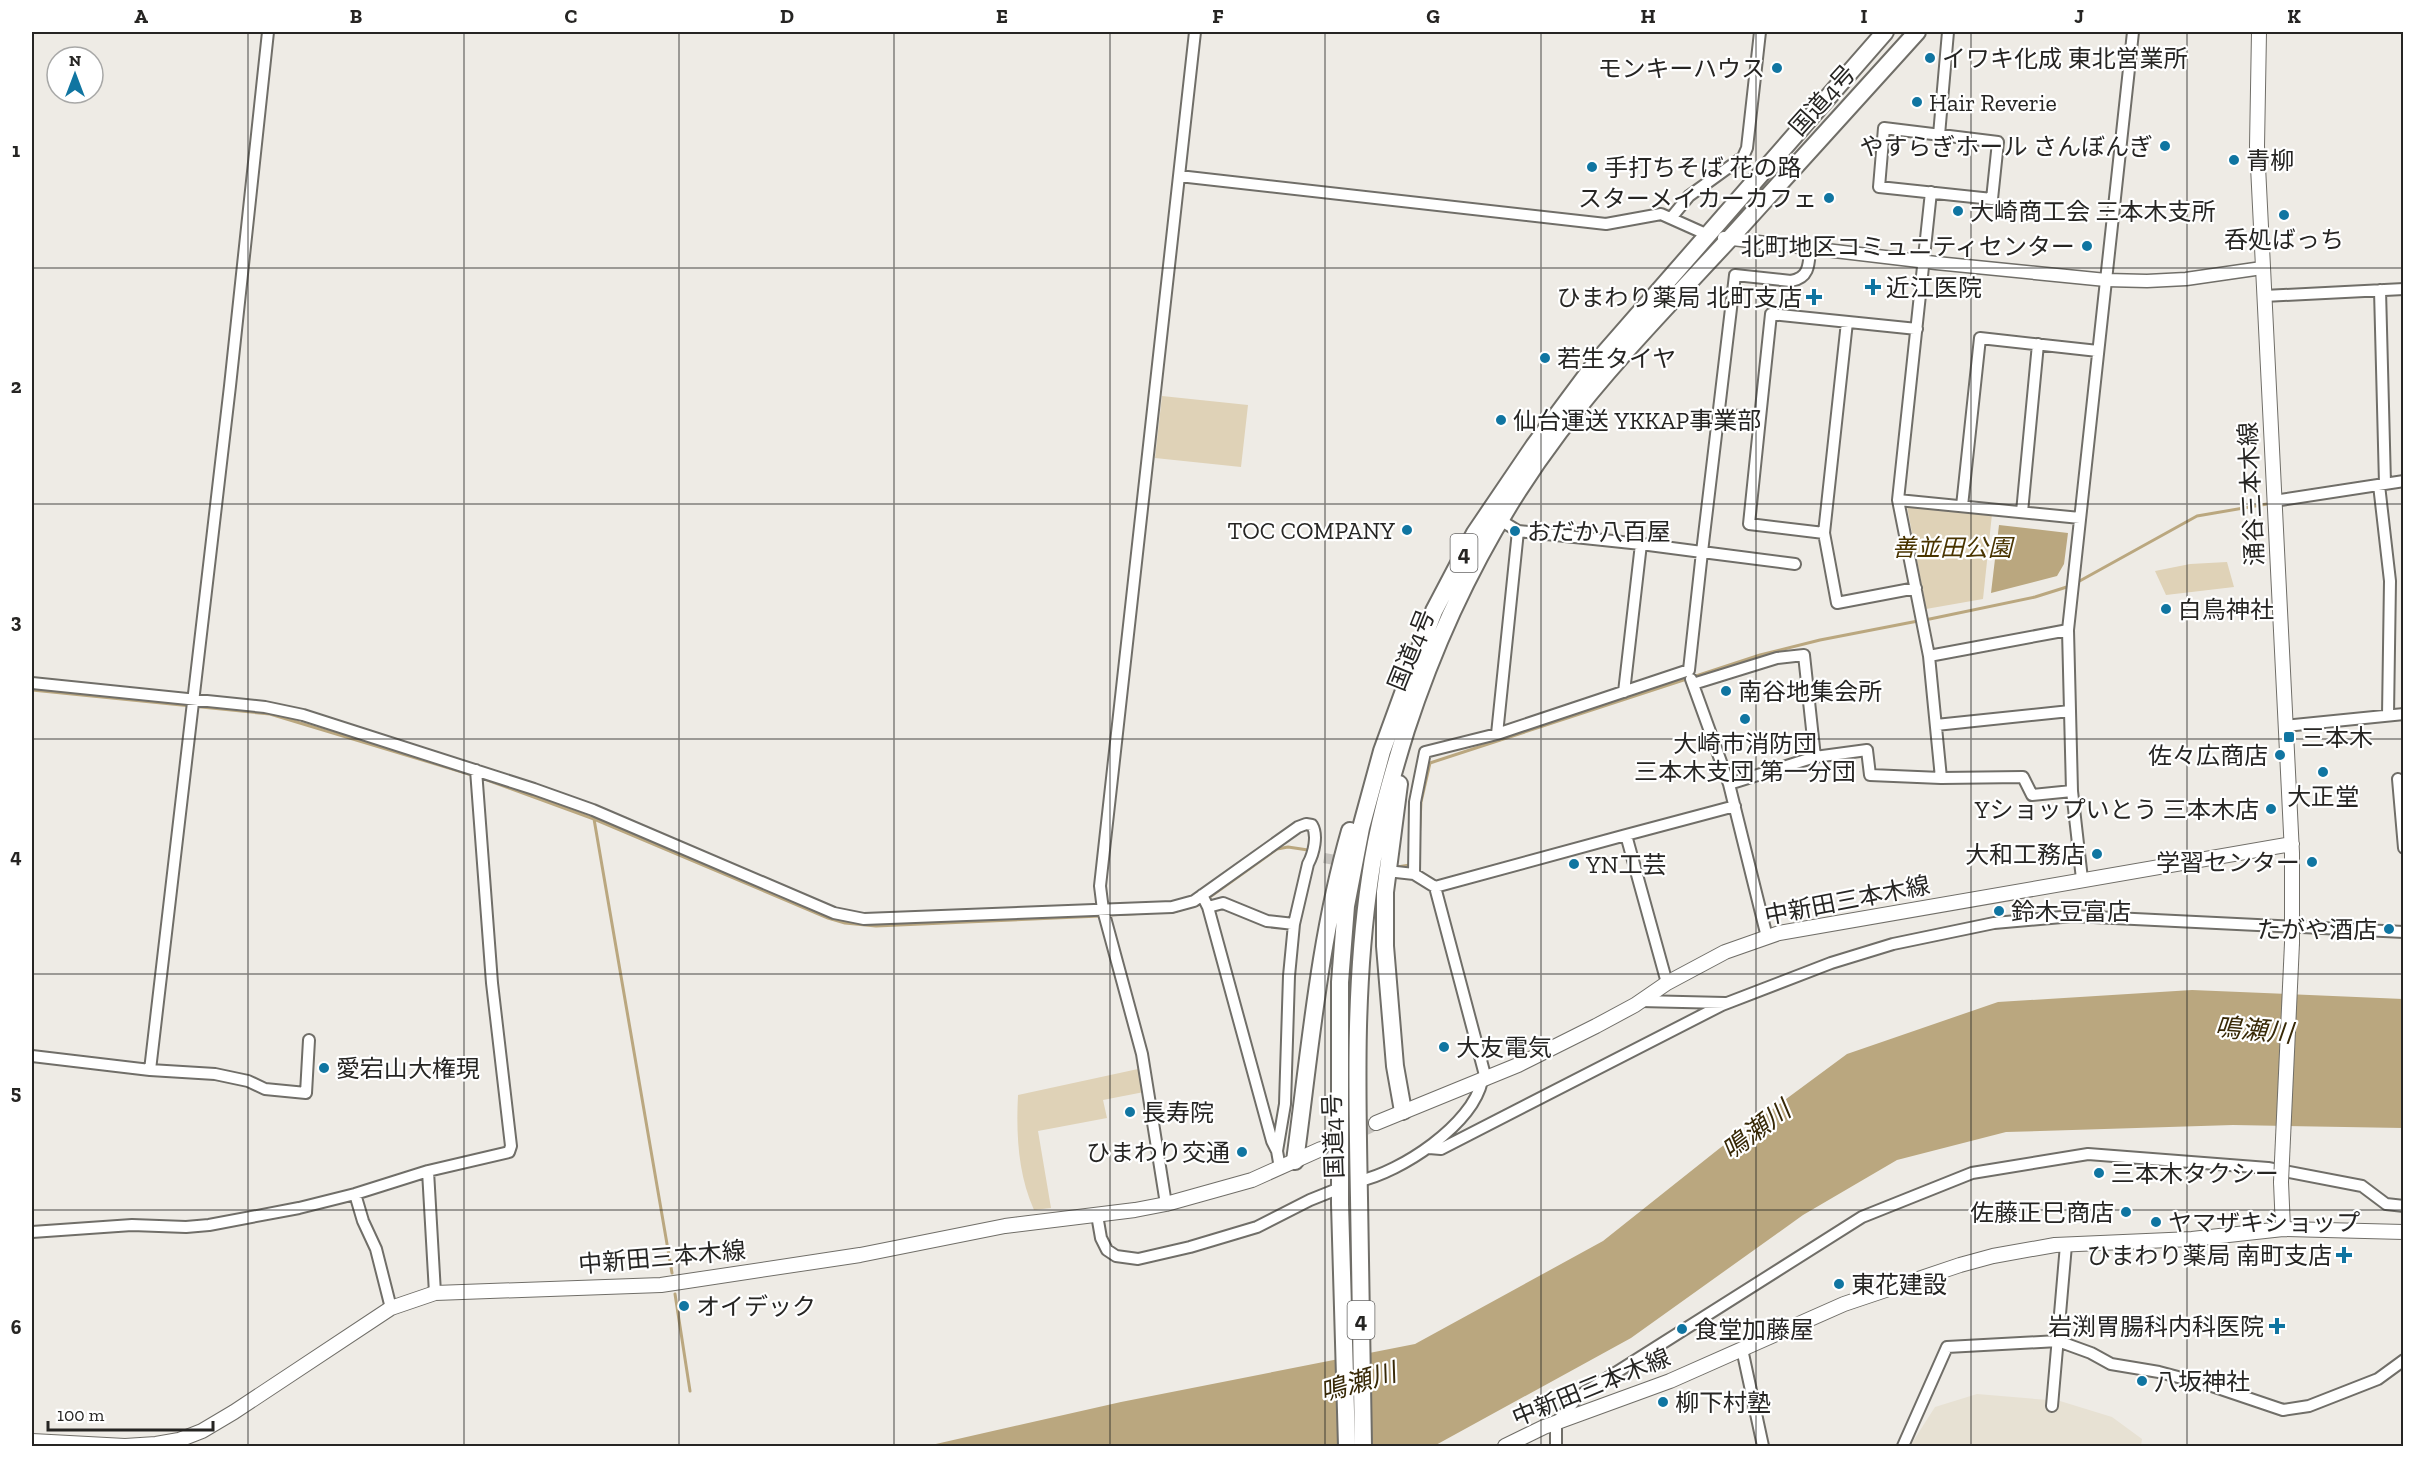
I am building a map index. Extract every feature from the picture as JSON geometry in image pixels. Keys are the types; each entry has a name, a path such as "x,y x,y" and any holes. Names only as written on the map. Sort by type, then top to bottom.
{"highway":[{"name":"国道4号","path":"1347,1446 1340,1196 1340,982 1347,906 1360,828 1382,751 1434,611 1475,533 1595,364 1885,32"},
{"name":"国道4号","path":"1363,1446 1356,1034 1365,918 1377,833 1387,791 1447,622 1466,581 1500,520 1552,442 1584,400 1702,266 1917,32"},
{"path":"1287,1165 1335,885 1374,749 1409,677"},
{"path":"1403,1111 1395,1066 1391,1022 1385,946 1385,892 1405,736"}],"main road":[{"name":"涌谷三本木線","path":"2259,32 2256,115 2292,844 2294,927 2281,1182 2283,1229"},
{"name":"中新田三本木線","path":"1376,1123 1484,1080 1553,1048 1725,952 1779,933 2292,844"},
{"name":"中新田三本木線","path":"32,1441 125,1446 179,1440 202,1431 234,1412 391,1308 435,1293 660,1285 860,1255 996,1228 1166,1204 1252,1180 1321,1149"},
{"name":"中新田三本木線","path":"1505,1446 1556,1423 1670,1382 1844,1304 1960,1265 2025,1249 2192,1239 2283,1229"},
{"path":"2283,1229 2403,1232"}],"street":[{"path":"150,1070 268,32"},
{"path":"1166,1204 1142,1054 1105,914 1100,886 1195,32"},
{"path":"1671,218 1689,196 1743,158 1747,148 1760,32"},
{"path":"1939,135 1948,32"},
{"path":"2082,879 2072,791 2068,630 2133,32"},
{"path":"1884,129 1939,135 1998,142 1992,199 1879,187 1884,129"},
{"path":"1179,176 1606,224 1661,214 1708,235 1923,262 2106,280 2186,279 2262,267"},
{"path":"1931,192 1898,500 1929,656 1941,778"},
{"path":"1767,937 1729,784 1691,677 1702,552 1735,275 1797,280 1805,275 1809,268 1810,249"},
{"path":"2264,296 2403,289"},
{"path":"2380,290 2382,485 2390,581 2388,715"},
{"path":"1824,533 1749,524 1772,314 1917,329"},
{"path":"1846,322 1824,533 1836,603 1916,588"},
{"path":"1962,506 1980,338 2098,351"},
{"path":"2022,512 2038,344"},
{"path":"1718,414 1760,418"},
{"path":"2274,501 2403,481"},
{"path":"1898,500 2080,518"},
{"path":"1500,520 1518,531 1795,564"},
{"path":"1497,734 1518,531"},
{"path":"1624,692 1641,544"},
{"path":"1929,656 2068,630"},
{"path":"1414,874 1415,802 1425,753 1497,734 1624,692 1777,658 1804,655 1815,757"},
{"path":"32,683 193,704 265,707 303,715 477,775 593,810 845,916 882,920 1105,914 1205,901 1222,903 1267,921 1294,924"},
{"path":"1936,725 2070,711"},
{"path":"2285,726 2403,714"},
{"path":"1729,784 1815,757 1867,750 1870,775 1941,778 2023,777 2032,795 2072,791"},
{"path":"32,1233 132,1224 186,1227 209,1225 299,1208 355,1194 428,1171 509,1152 511,1146 491,972 477,775"},
{"path":"2398,779 2403,844"},
{"path":"1435,887 1735,806"},
{"path":"1205,901 1276,842 1306,824 1311,825 1315,830 1318,857 1308,864 1294,924 1289,976 1285,1104 1277,1151"},
{"path":"1626,835 1666,983"},
{"path":"1359,1187 1429,1148 1462,1116 1479,1095 1484,1080 1435,887 1414,874 1396,872"},
{"path":"1205,901 1269,1130 1277,1151 1287,1165"},
{"path":"1429,1148 1441,1149 1728,1003 1831,963 1893,944 1994,923 2073,916 2403,932"},
{"path":"1640,1001 1728,1003"},
{"path":"32,1056 150,1070 215,1074 248,1082 265,1089 306,1093 309,1040"},
{"path":"1556,1446 1556,1423 1579,1396 1862,1217 1972,1173 2088,1154 2268,1168 2362,1186 2386,1204 2403,1206"},
{"path":"428,1171 435,1293"},
{"path":"355,1194 363,1221 376,1249 391,1308"},
{"path":"1097,1215 1101,1238 1107,1250 1116,1256 1138,1259 1209,1242 1257,1227 1310,1200 1340,1196"},
{"path":"2052,1406 2066,1245"},
{"path":"1903,1446 1947,1347 2058,1341 2091,1353 2111,1364 2159,1372 2202,1383 2283,1410 2309,1406 2378,1379 2403,1360"},
{"path":"1742,1349 1763,1446"}],"shaded area":[{"path":"1977,1394 2060,1401 2112,1417 2142,1439 2141,1446 1910,1446 1935,1407"}],"green space":[{"path":"1162,396 1248,405 1241,467 1155,458"},
{"name":"善並田公園","path":"1907,506 1992,514 1983,599 1926,609"},
{"path":"2227,562 2234,587 2166,595 2155,571 2190,564"},
{"path":"1138,1069 1144,1092 1103,1100 1107,1118 1038,1131 1051,1208 1034,1210 1024,1182 1019,1154 1018,1095"}],"water":[{"path":"1999,525 2068,533 2064,564 2057,576 1991,593"},
{"name":"鳴瀬川","path":"2192,990 2403,999 2403,1128 2233,1125 2006,1132 1897,1160 1803,1215 1631,1338 1434,1446 927,1446 1121,1402 1415,1344 1603,1241 1720,1148 1847,1054 1998,1002"}],"waterway":[{"path":"2076,583 2197,516 2267,504"},
{"path":"1925,620 2035,597 2070,586"},
{"path":"1418,861 1421,802 1430,763 1760,655 1820,640 1918,621"},
{"path":"32,690 270,714 472,775"},
{"path":"479,777 594,819 828,918 845,923 876,926 1100,916"},
{"path":"594,819 672,1273"},
{"path":"1173,912 1200,904 1277,849 1288,847 1308,850"},
{"path":"1397,867 1410,865"},
{"path":"1107,915 1148,913"},
{"path":"675,1294 690,1391"}],"tunnel":[{"path":"1324,858 1346,862"},
{"path":"1321,1149 1376,1123"}],"place":[{"name":"イワキ化成 東北営業所","path":"1930,58"},
{"name":"モンキーハウス","path":"1777,68"},
{"name":"Hair Reverie","path":"1917,102"},
{"name":"やすらぎホール さんぼんぎ","path":"2165,146"},
{"name":"青柳","path":"2234,160"},
{"name":"手打ちそば 花の路","path":"1592,167"},
{"name":"スターメイカーカフェ","path":"1829,198"},
{"name":"大崎商工会 三本木支所","path":"1958,211"},
{"name":"呑処ばっち","path":"2284,215"},
{"name":"北町地区コミュニティセンター","path":"2087,246"},
{"name":"近江医院","path":"1873,287"},
{"name":"ひまわり薬局 北町支店","path":"1814,297"},
{"name":"若生タイヤ","path":"1545,358"},
{"name":"仙台運送 YKKAP事業部","path":"1501,420"},
{"name":"TOC COMPANY","path":"1407,530"},
{"name":"おだか八百屋","path":"1515,531"},
{"name":"白鳥神社","path":"2166,609"},
{"name":"南谷地集会所","path":"1726,691"},
{"name":"大崎市消防団 三本木支団 第一分団","path":"1745,719"},
{"name":"三本木","path":"2289,737"},
{"name":"佐々広商店","path":"2280,755"},
{"name":"大正堂","path":"2323,772"},
{"name":"Yショップいとう 三本木店","path":"2271,809"},
{"name":"大和工務店","path":"2097,854"},
{"name":"学習センター","path":"2312,862"},
{"name":"YN工芸","path":"1574,864"},
{"name":"鈴木豆富店","path":"1999,911"},
{"name":"たがや酒店","path":"2389,929"},
{"name":"大友電気","path":"1444,1047"},
{"name":"愛宕山大権現","path":"324,1068"},
{"name":"長寿院","path":"1130,1112"},
{"name":"ひまわり交通","path":"1242,1152"},
{"name":"三本木タクシー","path":"2099,1173"},
{"name":"佐藤正巳商店","path":"2126,1212"},
{"name":"ヤマザキショップ","path":"2156,1222"},
{"name":"ひまわり薬局 南町支店","path":"2344,1255"},
{"name":"東花建設","path":"1839,1284"},
{"name":"オイデック","path":"684,1306"},
{"name":"岩渕胃腸科内科医院","path":"2277,1326"},
{"name":"食堂加藤屋","path":"1682,1329"},
{"name":"八坂神社","path":"2142,1381"},
{"name":"柳下村塾","path":"1663,1402"}]}
